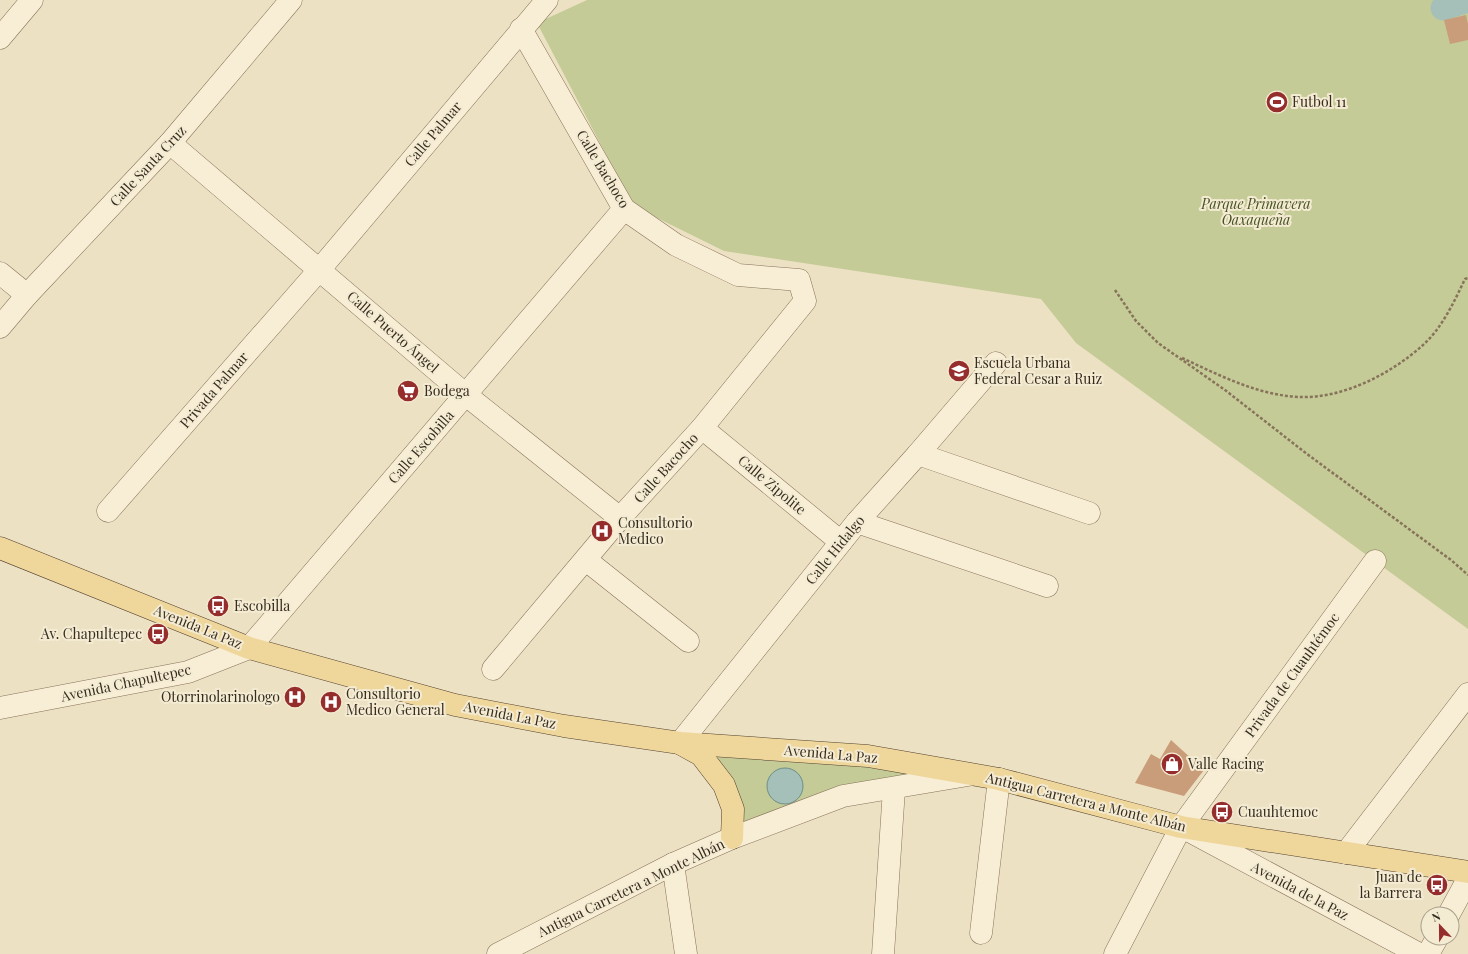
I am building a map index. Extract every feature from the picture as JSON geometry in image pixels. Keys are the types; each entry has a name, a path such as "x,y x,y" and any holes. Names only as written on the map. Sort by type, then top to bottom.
{"main road":[{"name":"Avenida La Paz","path":"0,548 249,648 455,705 564,726 680,743 868,756 971,774"},
{"path":"680,743 701,755 724,785 733,810 732,838"},
{"name":"Antigua Carretera a Monte Albán","path":"971,774 999,778 1181,827 1468,872"}],"street":[{"path":"0,38 32,0"},
{"name":"Calle Santa Cruz","path":"0,327 27,295 170,143 291,0"},
{"name":"Calle Palmar","path":"320,269 547,0"},
{"name":"Calle Bachoco","path":"521,29 624,209 676,245 738,275 799,280 805,301"},
{"name":"Calle Puerto Ángel","path":"170,143 320,269 466,395 620,518"},
{"name":"Calle Escobilla","path":"249,648 624,209"},
{"name":"Privada Palmar","path":"108,511 320,269"},
{"path":"0,273 27,295"},
{"name":"Calle Bacocho","path":"493,669 620,518 702,428 805,301"},
{"name":"Calle Hidalgo","path":"680,743 856,522 918,454 996,363"},
{"name":"Calle Zipolite","path":"702,428 841,542"},
{"path":"918,454 1089,513"},
{"path":"856,522 1047,586"},
{"path":"586,560 688,641"},
{"name":"Privada de Cuauhtémoc","path":"1115,954 1181,827 1374,561"},
{"name":"Avenida Chapultepec","path":"0,708 188,672 249,648"},
{"path":"1346,853 1468,694"},
{"name":"Antigua Carretera a Monte Albán","path":"498,954 673,864 732,838 844,796 894,789 971,774"},
{"path":"981,933 999,778"},
{"path":"882,954 894,789"},
{"name":"Avenida de la Paz","path":"1181,827 1419,954"},
{"path":"673,864 686,954"},
{"path":"1453,906 1468,879"}],"path":[{"path":"1176,356 1239,384 1268,392 1300,397 1342,392 1369,381 1393,367 1423,345 1445,317 1465,279 1468,278"},
{"path":"1116,290 1136,321 1158,343 1451,560 1468,575"}],"green space":[{"name":"Parque Primavera Oaxaqueña","path":"587,0 1468,0 1468,629 1076,343 1041,299 724,251 633,206 537,23"},
{"path":"717,752 917,772 735,846"}],"water":[{"path":"788,768 798,773 802,779 802,793 798,799 792,803 782,804 772,799 768,793 767,783 772,773 778,769"}],"building":[{"path":"1466,15 1468,24 1468,40 1450,44 1444,20"},
{"name":"Valle Racing","path":"1171,740 1204,770 1184,796 1135,783 1151,754 1160,759"}],"waterway":[{"path":"1443,8 1468,0"}],"place":[{"name":"Futbol 11","path":"1277,102"},
{"name":"Escuela Urbana Federal Cesar a Ruiz","path":"959,371"},
{"name":"Bodega","path":"408,391"},
{"name":"Consultorio Medico","path":"602,531"},
{"name":"Escobilla","path":"218,606"},
{"name":"Av. Chapultepec","path":"158,634"},
{"name":"Otorrinolarinologo","path":"295,697"},
{"name":"Consultorio Medico General","path":"331,702"},
{"name":"Valle Racing","path":"1172,764"},
{"name":"Cuauhtemoc","path":"1222,812"},
{"name":"Juan de la Barrera","path":"1437,885"}]}
